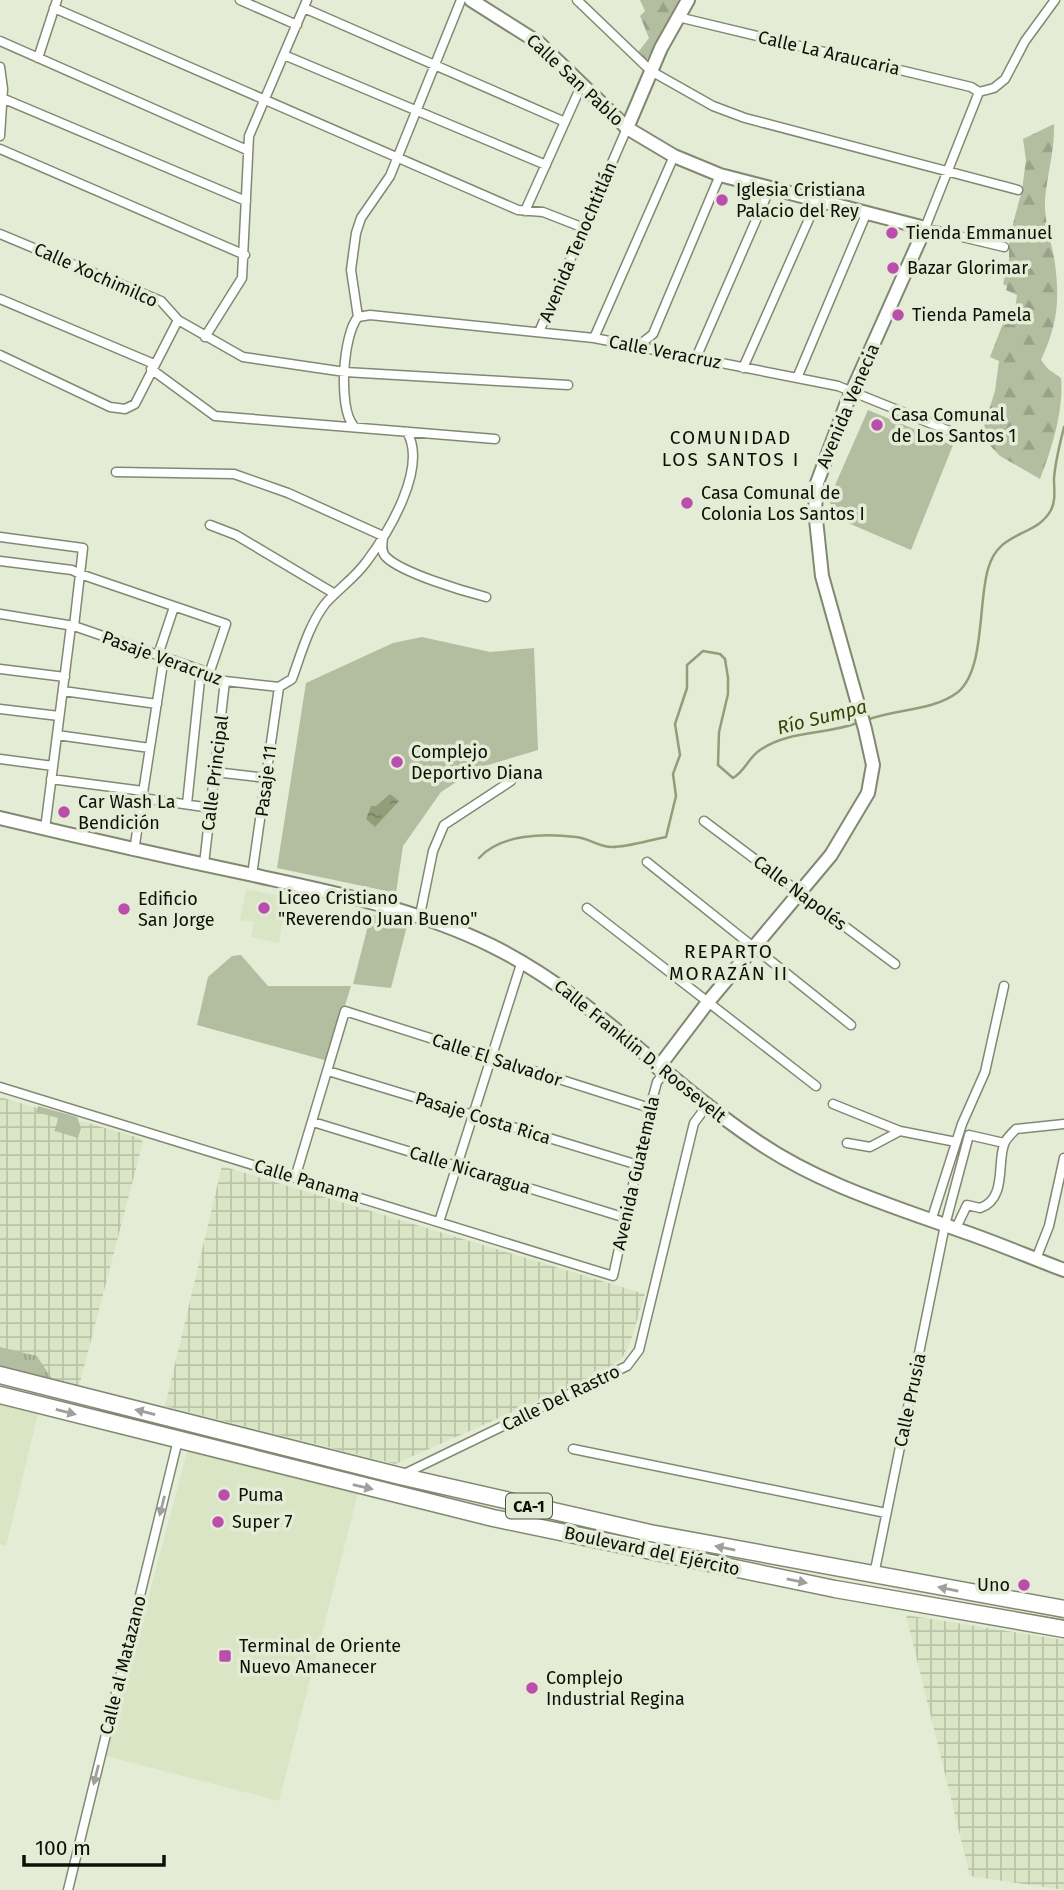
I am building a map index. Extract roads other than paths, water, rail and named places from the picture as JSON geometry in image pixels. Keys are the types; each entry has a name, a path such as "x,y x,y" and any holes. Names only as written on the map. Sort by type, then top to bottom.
{"highway":[{"name":"Boulevard del Ejército","path":"0,1375 367,1468 650,1533 1064,1609"},
{"name":"Boulevard del Ejército","path":"0,1395 497,1518 835,1589 1064,1629"},
{"path":"178,1440 185,1432 195,1432 343,1469 367,1468"},
{"path":"466,1511 479,1507 479,1501 473,1493"},
{"path":"497,1518 491,1509 502,1500"},
{"path":"1025,1623 1036,1617 1036,1609 1030,1603"}],"street":[{"path":"240,0 297,25"},
{"path":"353,425 345,409 345,372 351,326 358,317 351,270 356,233 361,218 390,176 461,0"},
{"name":"Calle San Pablo","path":"471,0 539,43 627,128 674,156 720,175 1004,247"},
{"path":"577,0 651,71 713,106 745,118 1018,190"},
{"name":"Avenida Tenochtitlán","path":"539,332 651,71 688,0"},
{"path":"979,92 994,88 1005,79 1025,41 1055,0"},
{"path":"38,58 55,4 264,101 525,211 543,212 584,229"},
{"path":"205,337 242,278 249,136 306,4 435,65 565,121"},
{"name":"Calle La Araucaria","path":"678,17 971,87 979,92"},
{"path":"0,41 247,150"},
{"path":"284,55 545,165"},
{"path":"0,67 0,136"},
{"path":"525,211 582,84"},
{"name":"Avenida Venecia","path":"661,1071 708,1002 798,891 835,850 868,793 873,765 858,700 822,576 815,510 817,483 824,457 925,228 979,92"},
{"path":"2,98 246,201"},
{"path":"0,149 245,256"},
{"path":"594,338 674,156"},
{"path":"638,346 653,334 720,175"},
{"path":"696,358 770,188"},
{"path":"743,368 817,201"},
{"path":"797,378 867,212"},
{"name":"Calle Xochimilco","path":"0,233 161,300 178,320 243,358 345,372 568,385"},
{"path":"0,299 152,366 215,416 353,425 495,439"},
{"name":"Calle Veracruz","path":"358,317 409,318 594,338 638,346 853,392 962,436"},
{"path":"0,355 110,407 125,409 135,404 152,366 178,320"},
{"path":"279,687 292,679 314,623 335,594 367,561 407,491 411,445 407,432"},
{"path":"116,472 234,474 275,488 383,536"},
{"path":"210,524 236,535 335,594"},
{"path":"383,536 382,550 385,557 446,585 486,597"},
{"path":"0,537 83,548 45,829"},
{"path":"0,561 72,570 226,624 205,672 187,804"},
{"path":"134,851 157,704 161,656 174,607"},
{"name":"Pasaje Veracruz","path":"0,614 73,626 225,681 279,687"},
{"path":"0,668 65,677"},
{"name":"Calle Principal","path":"204,864 225,681"},
{"name":"Pasaje 11","path":"252,875 279,687"},
{"path":"63,691 157,704"},
{"path":"0,709 59,716"},
{"path":"57,735 150,748"},
{"path":"0,759 53,766"},
{"path":"215,772 266,778"},
{"path":"51,779 211,808"},
{"path":"420,915 433,851 444,825 511,781"},
{"name":"Calle Franklin D. Roosevelt","path":"0,818 134,851 354,897 420,915 522,961 572,994 706,1107 758,1142 834,1183 1064,1270"},
{"name":"Calle Napolés","path":"704,821 895,964"},
{"path":"647,862 851,1024"},
{"path":"587,908 816,1086"},
{"path":"439,1222 522,961"},
{"path":"931,1221 956,1142 985,1072 1004,986"},
{"name":"Calle El Salvador","path":"328,1071 345,1011 650,1108"},
{"path":"295,1178 328,1071"},
{"name":"Pasaje Costa Rica","path":"328,1071 638,1165"},
{"name":"Avenida Guatemala","path":"613,1276 650,1108 661,1071"},
{"name":"Calle Panama","path":"0,1087 613,1276"},
{"path":"833,1104 900,1130 956,1142"},
{"name":"Calle Del Rastro","path":"400,1476 627,1366 639,1350 694,1123 706,1107"},
{"name":"Calle Nicaragua","path":"313,1122 626,1218"},
{"path":"952,1201 980,1208 991,1200 1003,1173 1004,1143 1016,1129 1064,1124"},
{"path":"847,1143 870,1147 900,1130"},
{"path":"951,1227 952,1201 970,1135 1004,1143"},
{"path":"1036,1259 1049,1226 1064,1158"},
{"path":"951,1227 967,1205"},
{"name":"Calle Prusia","path":"874,1575 951,1227"},
{"name":"Calle al Matazano","path":"68,1890 178,1440"},
{"path":"573,1449 886,1513"}],"water":[{"path":"390,794 399,801 375,827 366,819 371,806 376,806"}],"waterway":[{"name":"Río Sumpa","path":"867,720 938,703 958,692 967,682 977,652 988,569 1000,547 1036,525 1051,510 1055,466 1064,427"},
{"name":"Río Sumpa","path":"479,858 499,844 524,837 576,837 612,847 666,837 676,796 673,774 680,755 675,724 687,688 687,665 703,651 720,654 725,659 728,694 719,732 718,765 733,778 756,753 771,744 857,723"}],"place":[{"name":"Iglesia Cristiana Palacio del Rey","path":"722,200"},
{"name":"Tienda Emmanuel","path":"892,233"},
{"name":"Bazar Glorimar","path":"893,268"},
{"name":"Tienda Pamela","path":"898,315"},
{"name":"Casa Comunal de Los Santos 1","path":"877,425"},
{"name":"Casa Comunal de Colonia Los Santos I","path":"687,503"},
{"name":"Complejo Deportivo Diana","path":"397,762"},
{"name":"Car Wash La Bendición","path":"64,812"},
{"name":"Liceo Cristiano \"Reverendo Juan Bueno\"","path":"264,908"},
{"name":"Edificio San Jorge","path":"124,909"},
{"name":"Puma","path":"224,1495"},
{"name":"Super 7","path":"218,1522"},
{"name":"Uno","path":"1024,1585"},
{"name":"Terminal de Oriente Nuevo Amanecer","path":"225,1656"},
{"name":"Complejo Industrial Regina","path":"532,1688"}],"district":[{"name":"COMUNIDAD LOS SANTOS I","path":"731,448"},
{"name":"REPARTO MORAZÁN II","path":"729,962"}]}
